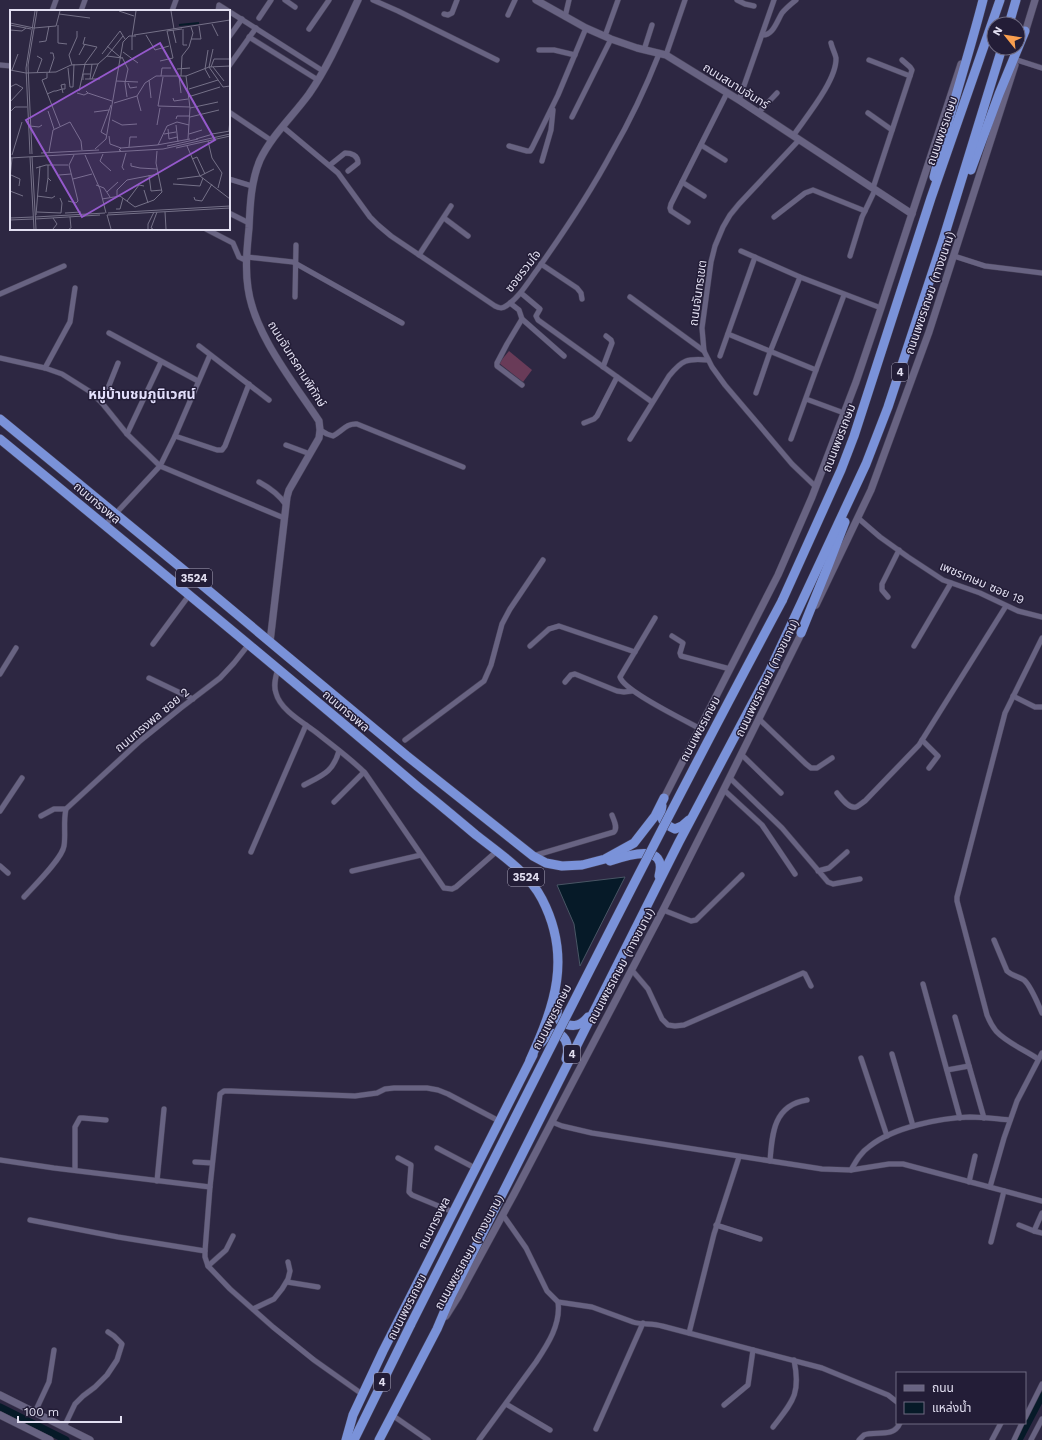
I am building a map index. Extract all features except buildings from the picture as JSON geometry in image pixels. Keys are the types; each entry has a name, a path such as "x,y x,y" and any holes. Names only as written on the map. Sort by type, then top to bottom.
{"highway":[{"path":"920,234 944,136 970,51 982,0"},
{"name":"ถนนเพชรเกษม","path":"354,1440 576,995 712,731 782,601 841,470 854,436 920,234 1000,0"},
{"path":"1011,16 1016,0"},
{"name":"4","path":"379,1440 437,1329 451,1296 596,1006 693,816 770,670 866,464 906,355 1000,56"},
{"path":"949,221 1015,56"},
{"name":"ถนนทรงพล","path":"0,419 116,513 386,738 533,856 546,863 562,866 585,864 605,859 634,843 655,816 664,798"},
{"name":"ถนนทรงพล","path":"0,439 134,550 190,594 376,751 512,863 529,880 542,900 553,927 558,952 557,981 554,1001 546,1026 530,1062 475,1168 362,1394 353,1415 346,1440"},
{"path":"801,633 866,464"},
{"path":"376,751 386,738"},
{"path":"664,798 660,813 662,822 668,826 675,829 682,826 693,816"},
{"path":"585,864 605,862 639,853 651,854 658,858 662,868 650,900"},
{"path":"557,981 559,988 558,1015 560,1021 570,1026 581,1024 589,1017 596,1006"},
{"path":"530,1062 547,1035 553,1033 560,1034 564,1038 569,1049 559,1082"}],"main road":[{"name":"ถนนจันทรคามพิทักษ์","path":"320,430 319,421 263,335 253,312 248,287 247,259 252,186 261,159 272,141 318,80 358,0"},
{"name":"ถนนสนามจันทร์","path":"536,0 565,17 608,38 644,50 663,54 739,100 912,214"},
{"path":"664,798 778,575 812,497 844,413 881,308 982,0"},
{"name":"ถนนเพชรเกษม (ทางขนาน)","path":"1026,28 1035,0"},
{"name":"ถนนเพชรเกษม (ทางขนาน)","path":"437,1329 458,1297 503,1215 663,910 801,633 826,587 871,490 929,332 1018,56"},
{"path":"270,642 286,505 290,490 319,438 320,430"},
{"path":"0,1395 90,1440"},
{"path":"0,1414 50,1440"}],"street":[{"path":"52,10 56,0"},
{"path":"81,10 85,0"},
{"path":"172,10 176,0"},
{"path":"259,18 271,0"},
{"path":"285,0 295,7"},
{"path":"309,29 329,0"},
{"path":"373,0 497,60"},
{"path":"444,14 452,14 457,0"},
{"path":"508,15 515,0"},
{"path":"565,17 569,0"},
{"path":"572,117 608,38 618,0"},
{"name":"ซอยรวมใจ","path":"283,127 338,173 370,217 391,236 494,306 504,308 521,293 560,238 612,152 652,72 663,54 685,0"},
{"path":"737,0 754,6"},
{"path":"739,100 774,0"},
{"path":"762,35 768,34 783,12 796,0"},
{"path":"218,10 219,5 227,10"},
{"path":"230,12 323,71"},
{"path":"230,36 242,19"},
{"path":"644,50 652,25"},
{"path":"230,65 256,28"},
{"path":"510,146 530,151 532,148 553,107 586,28"},
{"path":"249,37 318,80"},
{"name":"ถนนจันทรเขต","path":"816,486 787,458 725,385 708,360 704,351 702,328 711,262 715,246 723,227 739,204 796,138 832,77 836,63 836,56 831,43"},
{"path":"539,50 554,50 575,55"},
{"path":"869,60 910,76"},
{"path":"850,256 874,189 912,70 902,60"},
{"path":"1017,60 1042,68"},
{"path":"0,65 10,66"},
{"path":"688,222 671,211 670,208 727,93"},
{"path":"758,113 777,93"},
{"path":"542,161 552,130 553,107"},
{"path":"230,113 272,141"},
{"path":"868,113 892,130"},
{"path":"702,145 725,160"},
{"path":"330,165 345,153 350,153 358,159 358,163 348,171"},
{"path":"230,179 252,186"},
{"path":"682,182 704,196"},
{"path":"774,218 805,193 813,190 865,211"},
{"path":"419,255 452,206"},
{"path":"230,214 249,223"},
{"path":"444,218 468,236"},
{"path":"208,230 233,243 239,257 247,259 284,260 296,263 402,323"},
{"path":"295,297 296,245"},
{"path":"741,251 844,295 881,308"},
{"path":"954,256 985,266 1042,273"},
{"path":"720,356 755,257"},
{"path":"541,264 577,288 582,299"},
{"path":"0,294 64,266"},
{"path":"756,392 770,352 800,277"},
{"path":"45,368 70,322 76,288"},
{"path":"521,293 540,309 536,316 538,320 652,402"},
{"path":"791,439 844,295"},
{"path":"630,297 704,351"},
{"path":"510,303 519,310 522,319 564,356"},
{"path":"522,319 497,362 498,366 522,385"},
{"path":"109,333 198,381"},
{"path":"728,334 816,370"},
{"path":"603,367 612,343 606,336"},
{"path":"199,346 269,400"},
{"path":"105,525 160,466 175,436 210,355"},
{"path":"0,358 45,368 73,380 89,390 102,402 127,434 160,466 284,518"},
{"path":"630,439 668,376 682,362 695,359 708,360"},
{"path":"127,434 161,362"},
{"path":"102,402 118,363"},
{"path":"584,423 594,419 597,416 617,377"},
{"path":"175,436 217,450 222,450 225,446 249,384"},
{"path":"806,399 844,413"},
{"path":"320,430 333,436 352,423 357,424 463,467"},
{"path":"286,445 310,454"},
{"path":"259,482 270,488 286,505"},
{"name":"เพชรเกษม ซอย 19","path":"858,518 899,550 937,576 1006,606 1042,617"},
{"path":"888,597 882,590 882,584 899,550"},
{"path":"405,740 484,681 491,665 502,624 543,560"},
{"path":"914,646 951,583"},
{"path":"152,644 190,594"},
{"path":"837,793 848,804 856,807 865,801 922,740 1006,606"},
{"path":"655,618 620,677 623,683 632,690 699,728"},
{"path":"530,646 549,629 559,626 635,652"},
{"path":"672,636 683,643 680,653 681,656 730,669"},
{"path":"1038,1059 1004,1037 996,1031 992,1025 987,1015 956,901 1005,713 1042,638"},
{"name":"ถนนทรงพล ซอย 2","path":"66,809 140,741 220,678 249,644"},
{"path":"0,674 16,648"},
{"path":"278,668 274,685 276,694 282,703 293,716 364,772 444,888 452,889 497,851"},
{"path":"564,682 571,674 575,674 617,692 632,690"},
{"path":"149,678 193,699"},
{"path":"1013,696 1035,707 1042,707"},
{"path":"759,719 811,768 817,768 832,758"},
{"path":"251,852 306,725"},
{"path":"922,740 938,756 936,761 929,768"},
{"path":"304,785 325,774 332,768 339,751"},
{"path":"741,754 781,793"},
{"path":"334,802 364,772"},
{"path":"0,811 22,778"},
{"path":"730,778 782,828 828,882 833,884 860,880"},
{"path":"724,790 762,825 794,874"},
{"path":"24,897 56,860 64,848 64,817 66,809 54,809 41,816"},
{"path":"533,856 614,832 616,829 612,815"},
{"path":"818,871 829,868 847,852"},
{"path":"352,871 421,855"},
{"path":"0,866 8,873"},
{"path":"663,910 691,922 696,920 742,874"},
{"path":"994,940 1007,971 1010,974 1019,977 1027,984 1042,1013"},
{"path":"631,969 648,989 662,1019 668,1025 675,1026 684,1025 803,973 811,986"},
{"path":"923,984 960,1118"},
{"path":"955,1017 984,1118"},
{"path":"990,1187 1017,1101 1042,1053"},
{"path":"892,1054 913,1126"},
{"path":"861,1058 887,1136"},
{"path":"946,1070 969,1066"},
{"path":"362,1394 314,1360 253,1309 230,1289 205,1261 212,1163 220,1094 224,1091 355,1096 372,1094 394,1088 427,1088 448,1094 499,1121"},
{"path":"770,1161 772,1136 775,1126 788,1107 796,1102 807,1100"},
{"path":"157,1181 164,1109"},
{"path":"75,1170 75,1127 77,1121 80,1118 106,1120"},
{"path":"850,1170 860,1155 869,1146 887,1136 913,1126 960,1118 1010,1120"},
{"path":"552,1122 562,1126 592,1133 822,1169 850,1170 889,1164 903,1164 1042,1201"},
{"path":"437,1148 475,1168"},
{"path":"969,1182 975,1156"},
{"path":"689,1333 716,1225 739,1157"},
{"path":"398,1158 411,1165 409,1192 412,1195 453,1212"},
{"path":"0,1160 210,1187"},
{"path":"195,1162 212,1163"},
{"path":"991,1242 1004,1191"},
{"path":"1034,1231 1042,1213"},
{"path":"503,1215 526,1248 547,1291 558,1302 592,1308 632,1322 650,1323 822,1368 888,1395 896,1401"},
{"path":"30,1220 118,1237 205,1251"},
{"path":"716,1225 760,1239"},
{"path":"1018,1225 1042,1233"},
{"path":"208,1266 221,1256 226,1250 233,1236"},
{"path":"253,1309 274,1299 287,1282 290,1271 288,1262"},
{"path":"287,1282 318,1286"},
{"path":"479,1440 536,1362 550,1337 559,1312 558,1302"},
{"path":"596,1429 643,1323"},
{"path":"64,1427 75,1404 102,1381 117,1360 122,1344 108,1332"},
{"path":"35,1412 49,1382 54,1350"},
{"path":"724,1406 748,1385 753,1350"},
{"path":"774,1427 796,1393 796,1372 794,1360"},
{"path":"1027,1408 1042,1384"},
{"path":"506,1404 550,1430"},
{"path":"392,1415 428,1440"},
{"path":"1031,1440 1042,1419"},
{"path":"859,1440 864,1435 892,1431 900,1424"},
{"path":"992,1440 1000,1424"},
{"path":"1014,1440 1022,1424"}],"shaded area":[{"path":"509,351 532,370 523,382 499,363"}],"water":[{"path":"625,877 580,966 574,924 557,885"}],"waterway":[{"path":"1019,1440 1042,1396"},
{"path":"0,1407 66,1440"}],"district":[{"name":"หมู่บ้านชมภูนิเวศน์","path":"142,394"}]}
